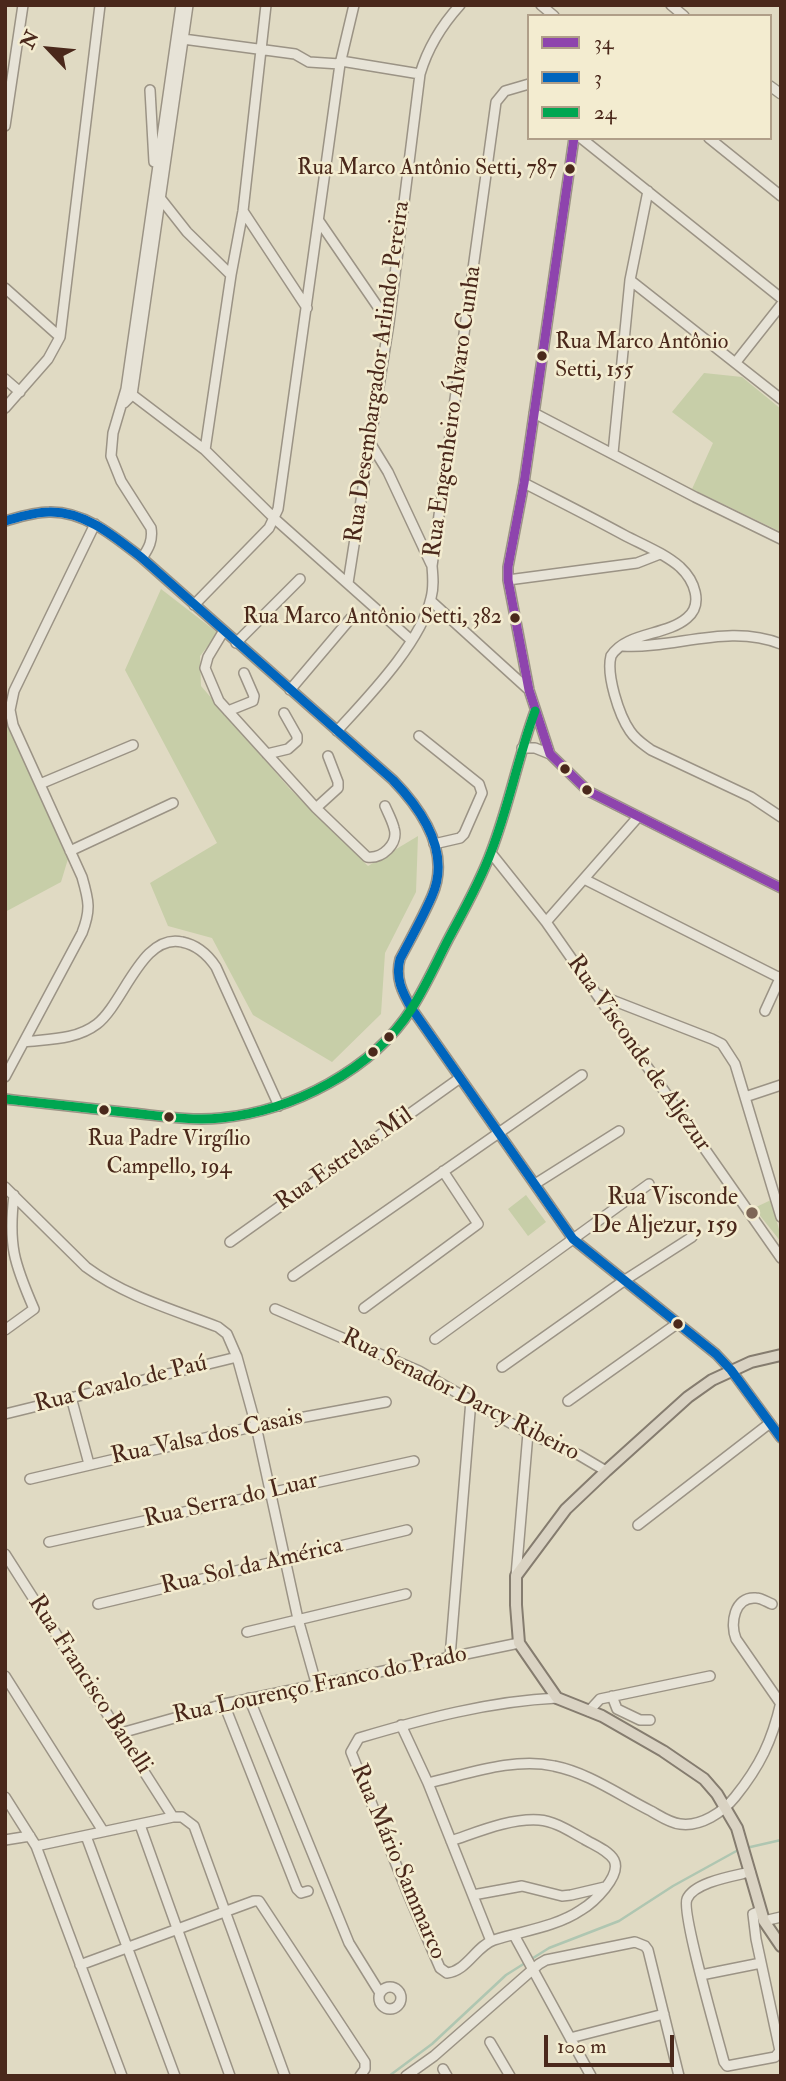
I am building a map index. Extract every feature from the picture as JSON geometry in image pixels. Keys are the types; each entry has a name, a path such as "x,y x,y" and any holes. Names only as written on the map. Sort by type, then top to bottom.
{"main road":[{"path":"779,1940 762,1916 737,1828 704,1779 687,1765 589,1711 558,1698 519,1643 516,1576 566,1509 688,1397 731,1370 781,1355"}],"street":[{"path":"5,126 23,5"},
{"path":"5,408 52,354 60,337 100,5"},
{"path":"129,392 181,5"},
{"path":"142,558 150,545 151,528 121,481 111,456 113,433 129,392 162,200 188,5"},
{"path":"205,450 243,211 266,5"},
{"path":"194,605 275,519 341,63 354,5"},
{"name":"Rua Desembargador Arlindo Pereira","path":"348,583 389,323 420,74 436,36 460,5"},
{"path":"183,39 298,55 309,62 341,63 420,74"},
{"name":"Rua Engenheiro Álvaro Cunha","path":"337,731 393,667 411,640 431,601 432,566 496,102 505,91 527,87"},
{"path":"150,90 155,187 187,232 231,275"},
{"path":"550,754 529,690 508,580 509,556 524,483 574,140"},
{"path":"584,140 781,298"},
{"path":"711,140 781,196"},
{"path":"613,453 630,280 648,191"},
{"path":"243,211 307,308"},
{"path":"319,222 389,323"},
{"path":"630,280 781,399"},
{"path":"5,288 60,337"},
{"path":"736,362 781,304"},
{"path":"5,379 20,392"},
{"path":"129,392 205,450 275,519 411,640"},
{"path":"534,413 781,539"},
{"path":"369,441 388,472 432,566"},
{"path":"524,483 660,554 680,567 691,579 696,604 692,612 682,622 617,649 609,662 611,681 629,729 638,740 673,761 751,797 781,817"},
{"path":"5,521 46,512 72,515 95,524 142,558 393,780 413,801 425,820 434,844 438,869 433,895 397,968 400,987 412,1009 573,1239 716,1354 781,1438"},
{"path":"5,1077 89,915 88,899 71,851 13,725 10,710 14,691 95,524"},
{"path":"508,580 637,563 660,554"},
{"path":"236,643 300,579"},
{"path":"431,601 529,690"},
{"path":"290,690 351,618"},
{"path":"223,632 208,657 205,668 219,701 316,808 358,851 372,858 380,856 394,840 395,829 385,806"},
{"path":"617,649 731,635 753,636 781,644"},
{"path":"228,711 253,701 254,696 244,673"},
{"path":"5,1099 196,1118 220,1118 260,1113 306,1096 359,1063 381,1044 412,1009 481,877 535,711"},
{"path":"267,754 288,749 295,744 297,736 284,713"},
{"path":"419,736 481,789 481,799 464,834 460,838 434,844"},
{"path":"40,784 133,745"},
{"path":"522,748 535,748 550,754 588,791 781,888"},
{"path":"279,768 288,749"},
{"path":"316,808 338,788 328,755"},
{"path":"71,851 173,803"},
{"path":"546,922 638,817"},
{"name":"Rua Visconde de Aljezur","path":"491,853 546,922 781,1258"},
{"path":"584,879 780,977 765,1011"},
{"path":"24,1042 69,1037 98,1023 155,946 174,940 184,942 194,945 216,967 279,1106"},
{"path":"597,994 722,1044 735,1064 781,1217"},
{"path":"293,1276 582,1075"},
{"name":"Rua Estrelas Mil","path":"230,1242 460,1078"},
{"path":"745,1097 781,1085"},
{"path":"535,1184 618,1131"},
{"path":"364,1308 478,1224 443,1171"},
{"path":"435,1339 649,1184"},
{"path":"5,1187 86,1267 101,1278 117,1287 218,1327 227,1334 237,1357 256,1426 316,1683"},
{"path":"5,1330 34,1309 8,1250 14,1195"},
{"path":"502,1367 625,1280 692,1237"},
{"name":"Rua Senador Darcy Ribeiro","path":"275,1310 419,1371 528,1433 579,1455 606,1471"},
{"path":"568,1401 678,1323"},
{"name":"Rua Cavalo de Paú","path":"5,1413 237,1357"},
{"path":"71,1397 89,1464"},
{"path":"450,1657 471,1400"},
{"name":"Rua Valsa dos Casais","path":"30,1479 256,1426 386,1402"},
{"path":"638,1525 770,1423"},
{"path":"516,1576 528,1433"},
{"name":"Rua Serra do Luar","path":"49,1542 414,1461"},
{"name":"Rua Sol da América","path":"98,1604 407,1530"},
{"name":"Rua Francisco Banelli","path":"5,1554 173,1817"},
{"path":"247,1632 406,1594"},
{"path":"428,1783 503,1766 550,1765 579,1774 682,1825 700,1821 726,1808 750,1779 772,1740 781,1703 736,1639 733,1630 736,1612 746,1600 759,1598 772,1604"},
{"name":"Rua Lourenço Franco do Prado","path":"121,1733 249,1698 519,1643"},
{"path":"5,1676 103,1831"},
{"path":"589,1711 600,1699 710,1676"},
{"path":"612,1696 617,1709 640,1720 650,1720"},
{"path":"249,1698 334,1910 349,1942 380,1993"},
{"path":"451,1840 503,1825 531,1820 545,1821 607,1852 614,1859 616,1866 597,1898 580,1911 491,1941 428,1783 401,1726 500,1704 558,1698"},
{"path":"224,1704 297,1889 301,1893 308,1891"},
{"name":"Rua Mário Sammarco","path":"401,1726 359,1738 351,1752 408,1894 440,1968 447,1973 457,1970 491,1941"},
{"path":"5,1797 36,1846 121,2073 110,2076"},
{"path":"36,1846 173,1817 182,1817 194,1826 285,2076"},
{"path":"140,1825 230,2076"},
{"path":"5,1840 30,1836"},
{"path":"86,1836 175,2076"},
{"path":"749,1868 693,1891 687,1899 685,1910 727,2066 775,2057 780,2046 761,1963 754,1914 781,1917"},
{"path":"473,1895 522,1886 562,1896 608,1883"},
{"path":"80,1965 254,1901 263,1904 365,2062 365,2069 360,2076"},
{"path":"514,1935 591,2076"},
{"path":"406,2076 434,2056 531,1967 546,1960 629,1943 641,1944 648,1950 679,2076"},
{"path":"701,1975 761,1963"},
{"path":"570,2038 664,2014"},
{"path":"490,2042 510,2076"}],"green space":[{"path":"704,373 742,377 781,409 781,532 692,489 713,443 672,412"},
{"path":"161,589 218,633 200,656 201,686 289,788 368,866 418,836 416,892 385,953 381,1014 332,1062 253,1015 212,938 168,926 150,883 217,843 125,670"},
{"path":"5,715 68,859 61,882 5,912"},
{"path":"526,1195 546,1222 528,1236 508,1209"},
{"path":"771,1200 781,1237 781,1242 754,1208"}],"waterway":[{"path":"746,1848 781,1840"},
{"path":"389,2076 432,2044 506,1975 549,1948 619,1921 673,1886 740,1849"}],"transit line":[{"name":"34","path":"574,140 524,483 508,567 508,580 529,690 550,754 588,791 781,888"},
{"name":"3","path":"5,521 38,513 62,513 87,521 110,534 142,558 404,792 430,833 438,864 432,896 400,959 400,985 412,1009 573,1239 716,1354 781,1438"},
{"name":"24","path":"5,1099 176,1118 221,1118 275,1107 328,1084 353,1068 396,1030 412,1008 472,896 497,835 535,711"}],"place":[{"name":"Rua Marco Antônio Setti, 787","path":"570,169"},
{"name":"Rua Marco Antônio Setti, 155","path":"542,356"},
{"name":"Rua Marco Antônio Setti, 382","path":"515,618"},
{"name":"Rua Padre Virgílio Campello, 194","path":"169,1117"},
{"name":"Rua Visconde De Aljezur, 159","path":"752,1213"}]}
